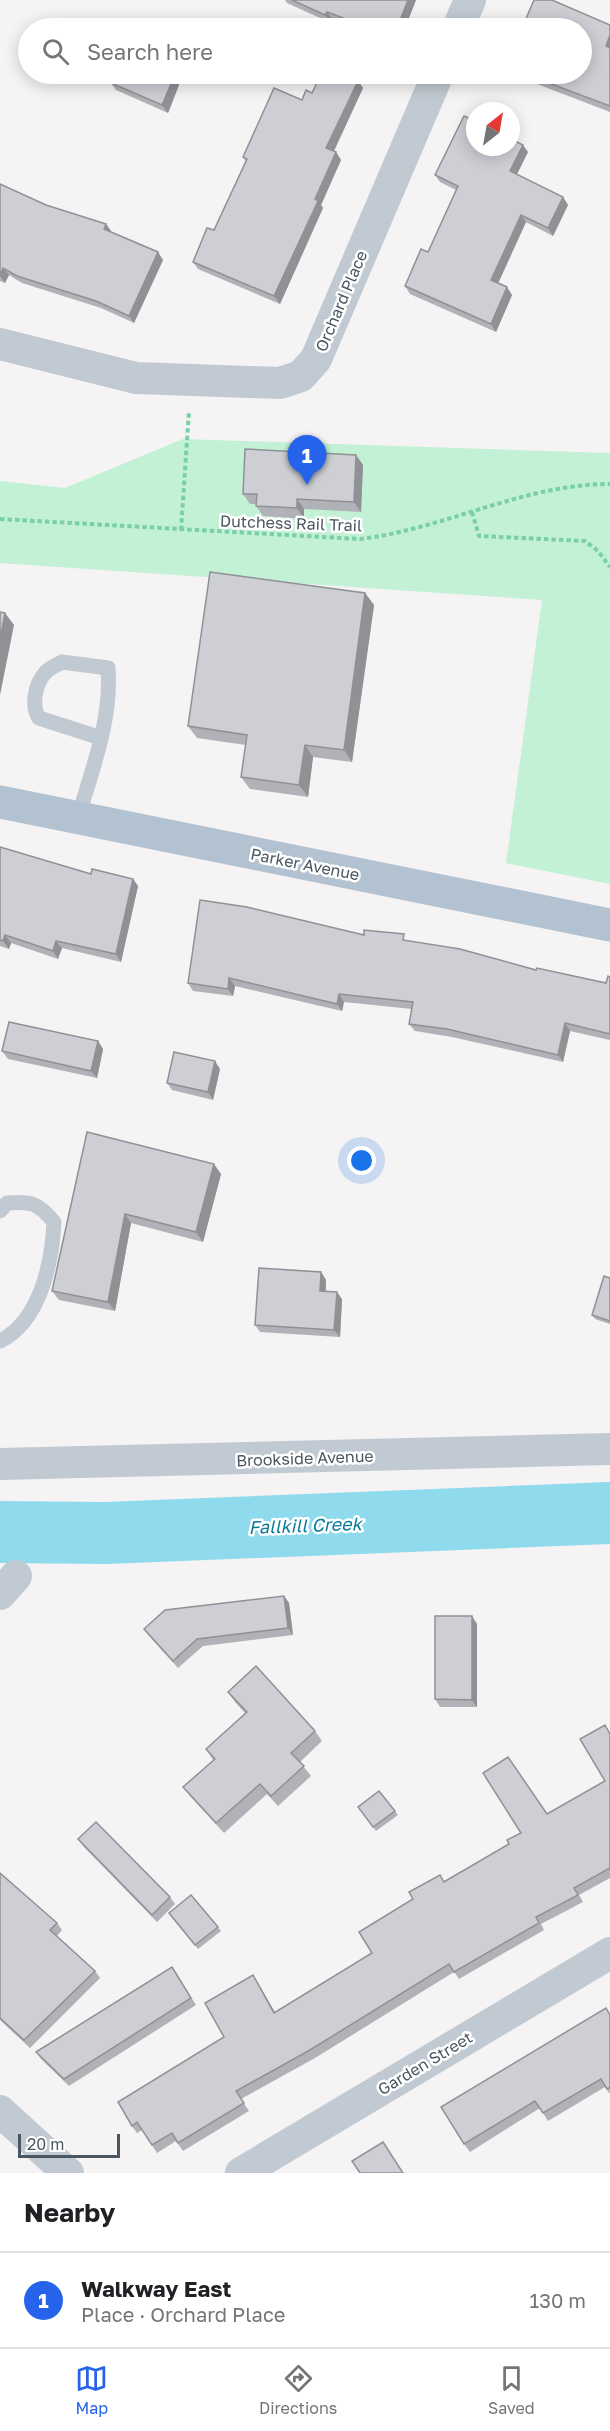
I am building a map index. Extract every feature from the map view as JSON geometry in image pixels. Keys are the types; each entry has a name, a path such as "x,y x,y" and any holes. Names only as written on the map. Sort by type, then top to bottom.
{"main road":[{"name":"Parker Avenue","path":"0,802 610,925"}],"street":[{"path":"462,18 470,0"},
{"name":"Orchard Place","path":"0,344 136,378 280,383 301,376 316,359 434,84"},
{"name":"Brookside Avenue","path":"0,1464 610,1449"},
{"name":"Garden Street","path":"241,2173 610,1953"},
{"path":"0,2111 68,2173"}],"lane":[{"path":"78,818 101,738 110,693 108,668 62,662 45,673 36,694 34,710 39,718 101,738"},
{"path":"0,1211 7,1203 28,1201 42,1208 54,1222 53,1250 30,1316 15,1333 0,1341"}],"path":[{"path":"181,530 189,411"},
{"name":"Dutchess Rail Trail","path":"0,519 360,539 401,532 555,490 610,484"},
{"path":"472,512 479,536 585,541 598,551 610,567"}],"green space":[{"path":"183,439 610,453 610,884 506,863 542,600 0,563 0,481 65,488"}],"building":[{"path":"292,0 408,0 401,18 343,18 327,12 325,15"},
{"path":"534,0 552,0 610,25 610,35 606,46 610,48 610,106 552,84 592,84 592,18 526,18"},
{"path":"113,84 171,84 162,105"},
{"path":"316,84 357,84 326,148 336,152 315,199 318,201 274,296 193,262 207,228 214,230 247,159 243,157 274,88 302,100 306,90 312,93"},
{"path":"464,116 466,117 466,156 518,156 510,171 563,197 548,228 521,215 491,280 507,287 491,324 405,286 421,249 428,252 458,186 435,175"},
{"path":"0,184 46,205 106,224 104,229 158,252 129,316 96,301 17,276 3,268 0,276"},
{"path":"245,449 356,455 354,502 297,499 297,508 256,506 257,494 243,494"},
{"path":"210,572 365,593 344,750 305,745 299,785 241,777 247,735 188,726"},
{"path":"0,612 5,613 0,639"},
{"path":"0,847 91,874 92,869 133,879 116,954 56,941 53,951 5,935 3,941 0,940"},
{"path":"200,900 247,907 364,935 364,930 404,934 403,940 460,949 536,970 537,968 606,983 608,976 610,977 610,1034 565,1023 558,1055 447,1029 409,1024 413,1002 339,994 337,1004 229,978 228,989 188,983"},
{"path":"9,1022 98,1041 91,1071 2,1051"},
{"path":"174,1052 215,1061 208,1092 167,1083"},
{"path":"87,1132 214,1164 196,1232 125,1214 108,1302 52,1291"},
{"path":"259,1268 321,1272 320,1291 337,1292 334,1330 255,1325"},
{"path":"604,1276 610,1278 610,1321 592,1315"},
{"path":"284,1596 288,1628 197,1639 173,1661 144,1629 165,1610"},
{"path":"435,1616 472,1616 472,1700 435,1699"},
{"path":"256,1666 315,1731 291,1753 304,1766 271,1796 260,1784 216,1823 183,1787 215,1759 206,1749 247,1712 228,1692"},
{"path":"605,1725 610,1734 610,1868 574,1888 578,1895 536,1917 539,1923 454,1972 449,1964 310,2050 236,2091 244,2103 178,2143 172,2133 152,2145 137,2122 132,2126 118,2102 224,2037 205,2003 253,1975 274,2013 372,1953 359,1932 413,1899 409,1892 440,1875 444,1882 509,1844 507,1840 521,1833 483,1773 508,1757 547,1814 605,1781 580,1739"},
{"path":"379,1791 395,1811 373,1827 358,1807"},
{"path":"96,1822 170,1897 152,1915 78,1839"},
{"path":"0,1873 57,1923 50,1930 95,1971 24,2040 0,2018"},
{"path":"191,1895 218,1927 195,1945 169,1913"},
{"path":"172,1967 191,1998 64,2079 36,2052"},
{"path":"606,2008 610,2015 610,2087 607,2089 601,2079 543,2113 535,2101 464,2144 441,2107"},
{"path":"383,2142 403,2173 360,2173 352,2161"}],"waterway":[{"name":"Fallkill Creek","path":"0,1532 106,1533 610,1513"}],"place":[{"name":"Walkway East","path":"307,485"}]}
